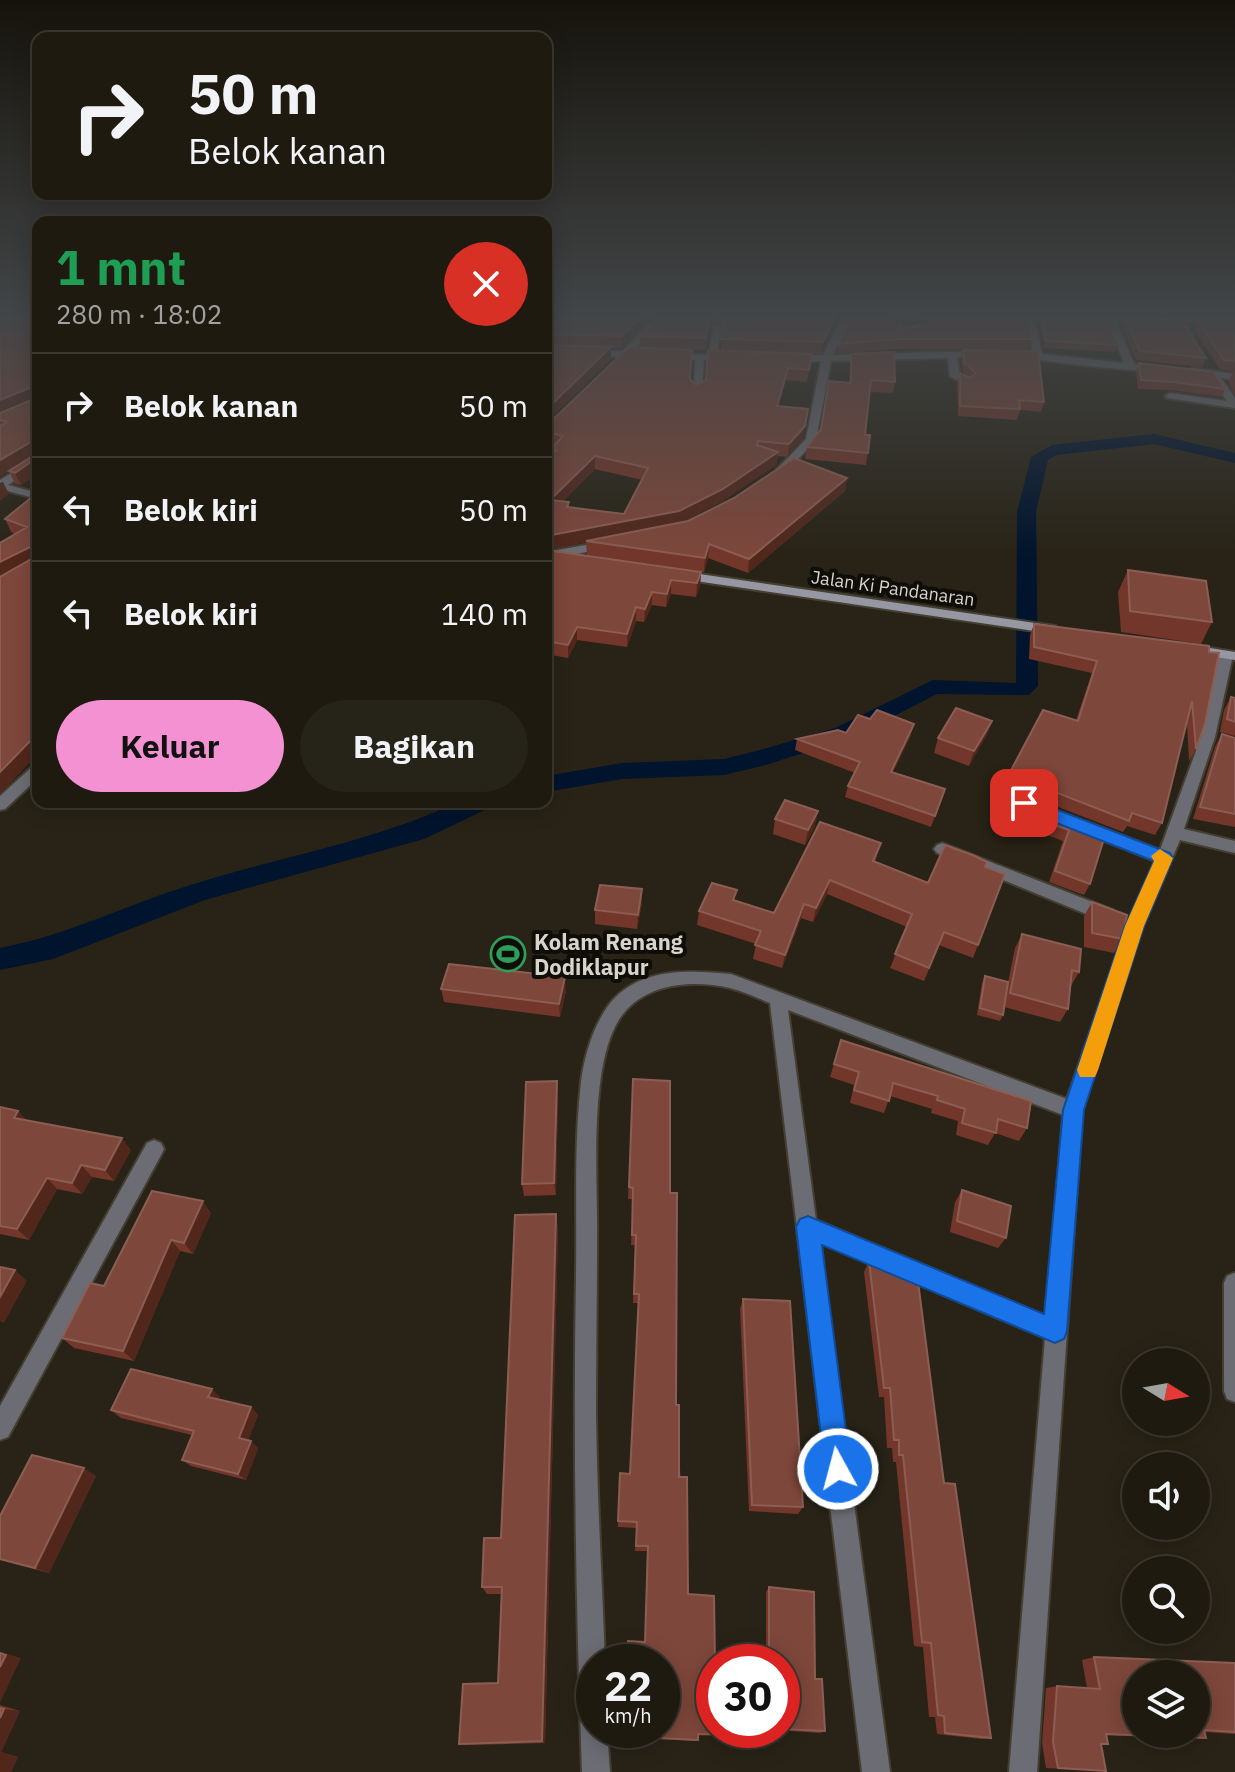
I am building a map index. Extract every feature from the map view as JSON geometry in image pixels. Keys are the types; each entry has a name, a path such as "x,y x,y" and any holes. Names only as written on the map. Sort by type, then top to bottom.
{"main road":[{"path":"552,557 590,562"},
{"name":"Jalan Ki Pandanaran","path":"664,573 1061,630"},
{"path":"1177,647 1231,656"}],"street":[{"path":"772,477 801,455 811,440 820,393"},
{"path":"1170,396 1234,405"},
{"path":"0,485 32,464"},
{"path":"0,485 32,494"},
{"path":"552,555 625,542"},
{"path":"1023,1772 1073,1110 1135,926 1215,738 1231,656"},
{"path":"0,805 32,776"},
{"path":"1066,820 1164,858"},
{"path":"1175,833 1235,847"},
{"path":"942,849 1135,926"},
{"path":"592,1644 585,1416 589,1091 598,1041 612,1013 629,995 660,980 692,977 731,981 1073,1110"},
{"path":"778,999 876,1772"},
{"path":"0,1429 154,1149"},
{"path":"808,1227 1055,1331"},
{"path":"1234,1283 1235,1391"},
{"path":"595,1748 596,1772"}],"building":[{"path":"0,393 18,393 0,400"},
{"path":"552,393 564,393 552,404"},
{"path":"581,393 781,393 777,406 808,409 805,426 789,444 758,441 757,445 778,452 723,489 679,511 552,535 552,500 569,502 567,507 624,514 648,468 595,456 552,498 552,454 556,450 552,448 563,436 552,433 552,420"},
{"path":"827,393 870,393 865,435 870,435 868,453 807,447 821,429"},
{"path":"960,393 1043,393 1044,402 1019,400 1020,409 960,406"},
{"path":"32,400 32,442 0,460 0,426 7,422 0,420 0,413"},
{"path":"32,456 32,461 15,473 9,471"},
{"path":"794,458 847,478 749,559 709,544 705,558 586,541 688,521 734,498"},
{"path":"32,497 32,546 0,562 0,543 27,527 5,519"},
{"path":"552,551 701,572 697,583 671,580 667,594 652,592 645,609 636,607 627,634 577,627 568,645 552,642"},
{"path":"32,559 32,739 0,772 0,577"},
{"path":"1128,570 1206,581 1212,622 1130,611"},
{"path":"1034,624 1209,646 1209,652 1219,653 1205,724 1196,749 1192,701 1162,823 1132,813 1129,821 1009,774 1043,710 1078,721 1097,661 1034,647"},
{"path":"1231,697 1235,698 1235,722 1227,719"},
{"path":"956,708 992,721 974,751 938,738"},
{"path":"877,710 914,724 891,772 945,789 935,816 848,786 860,762 797,739 838,730 846,733 858,715 870,719"},
{"path":"1222,734 1235,738 1235,814 1200,807"},
{"path":"1001,790 1106,832 1090,884 1055,871 1069,830 1036,818 1037,812 995,801"},
{"path":"785,800 818,811 808,830 775,819"},
{"path":"820,822 881,843 873,861 928,883 945,845 975,856 987,862 985,867 1005,874 978,945 944,932 929,968 895,954 912,914 830,880 816,908 804,904 785,955 755,945 761,931 699,911 712,883 737,890 733,900 774,913"},
{"path":"600,885 642,889 638,915 595,910"},
{"path":"1092,902 1127,915 1123,939 1092,933"},
{"path":"1022,934 1081,949 1079,972 1072,970 1068,1009 1010,993"},
{"path":"449,964 565,977 559,1004 441,989"},
{"path":"985,976 1008,982 1003,1015 980,1008"},
{"path":"841,1040 1031,1101 1027,1128 998,1119 996,1133 962,1123 965,1109 937,1100 938,1096 893,1083 889,1101 854,1090 859,1072 834,1064"},
{"path":"633,1079 670,1081 670,1193 677,1193 676,1405 679,1405 679,1477 687,1477 688,1594 714,1596 715,1644 696,1644 696,1740 680,1739 680,1644 628,1644 628,1641 645,1642 648,1546 636,1546 637,1522 618,1521 620,1473 630,1474 639,1294 634,1294 636,1235 632,1235 633,1188 629,1187"},
{"path":"557,1081 554,1183 522,1184 526,1082"},
{"path":"0,1107 18,1111 14,1118 122,1138 105,1170 81,1165 72,1183 47,1178 17,1229 0,1226"},
{"path":"962,1190 1011,1206 1006,1238 957,1221"},
{"path":"152,1191 203,1201 184,1243 171,1240 123,1351 62,1338 90,1283 104,1286"},
{"path":"556,1214 542,1741 459,1744 463,1684 498,1683 502,1587 482,1587 484,1538 501,1538 515,1215"},
{"path":"869,1261 891,1263 917,1274 944,1483 955,1484 991,1738 945,1733 944,1716 938,1715 931,1643 922,1642 903,1455 899,1455 899,1440 894,1440 890,1388 884,1388"},
{"path":"0,1267 15,1270 0,1297"},
{"path":"743,1299 790,1301 803,1507 752,1505"},
{"path":"131,1369 212,1389 208,1397 251,1407 239,1438 251,1441 238,1474 182,1460 194,1431 111,1410"},
{"path":"32,1455 84,1468 35,1568 0,1559 0,1516"},
{"path":"769,1587 814,1592 815,1679 822,1679 825,1731 800,1730 800,1644 769,1644"},
{"path":"0,1653 6,1655 0,1667"},
{"path":"1094,1657 1164,1660 1122,1660 1122,1735 1106,1734 1108,1744 1101,1744 1106,1771 1058,1768 1053,1742 1057,1686 1100,1689"},
{"path":"1210,1662 1235,1663 1235,1732 1210,1730"}],"waterway":[{"path":"552,783 622,771 724,767 762,758 843,733 933,687 1021,690 1027,686 1029,658 1027,512 1031,484 1040,457 1052,450 1154,439 1235,458"},
{"path":"0,959 43,951 199,892 415,833 467,808"}],"slow traffic":[{"path":"1088,1070 1135,926 1164,858 1160,856"}],"place":[{"name":"Kolam Renang Dodiklapur","path":"508,954"}],"route":[{"path":"838,1469 808,1227 1055,1331 1073,1110 1135,926 1164,858 1024,803"}]}
